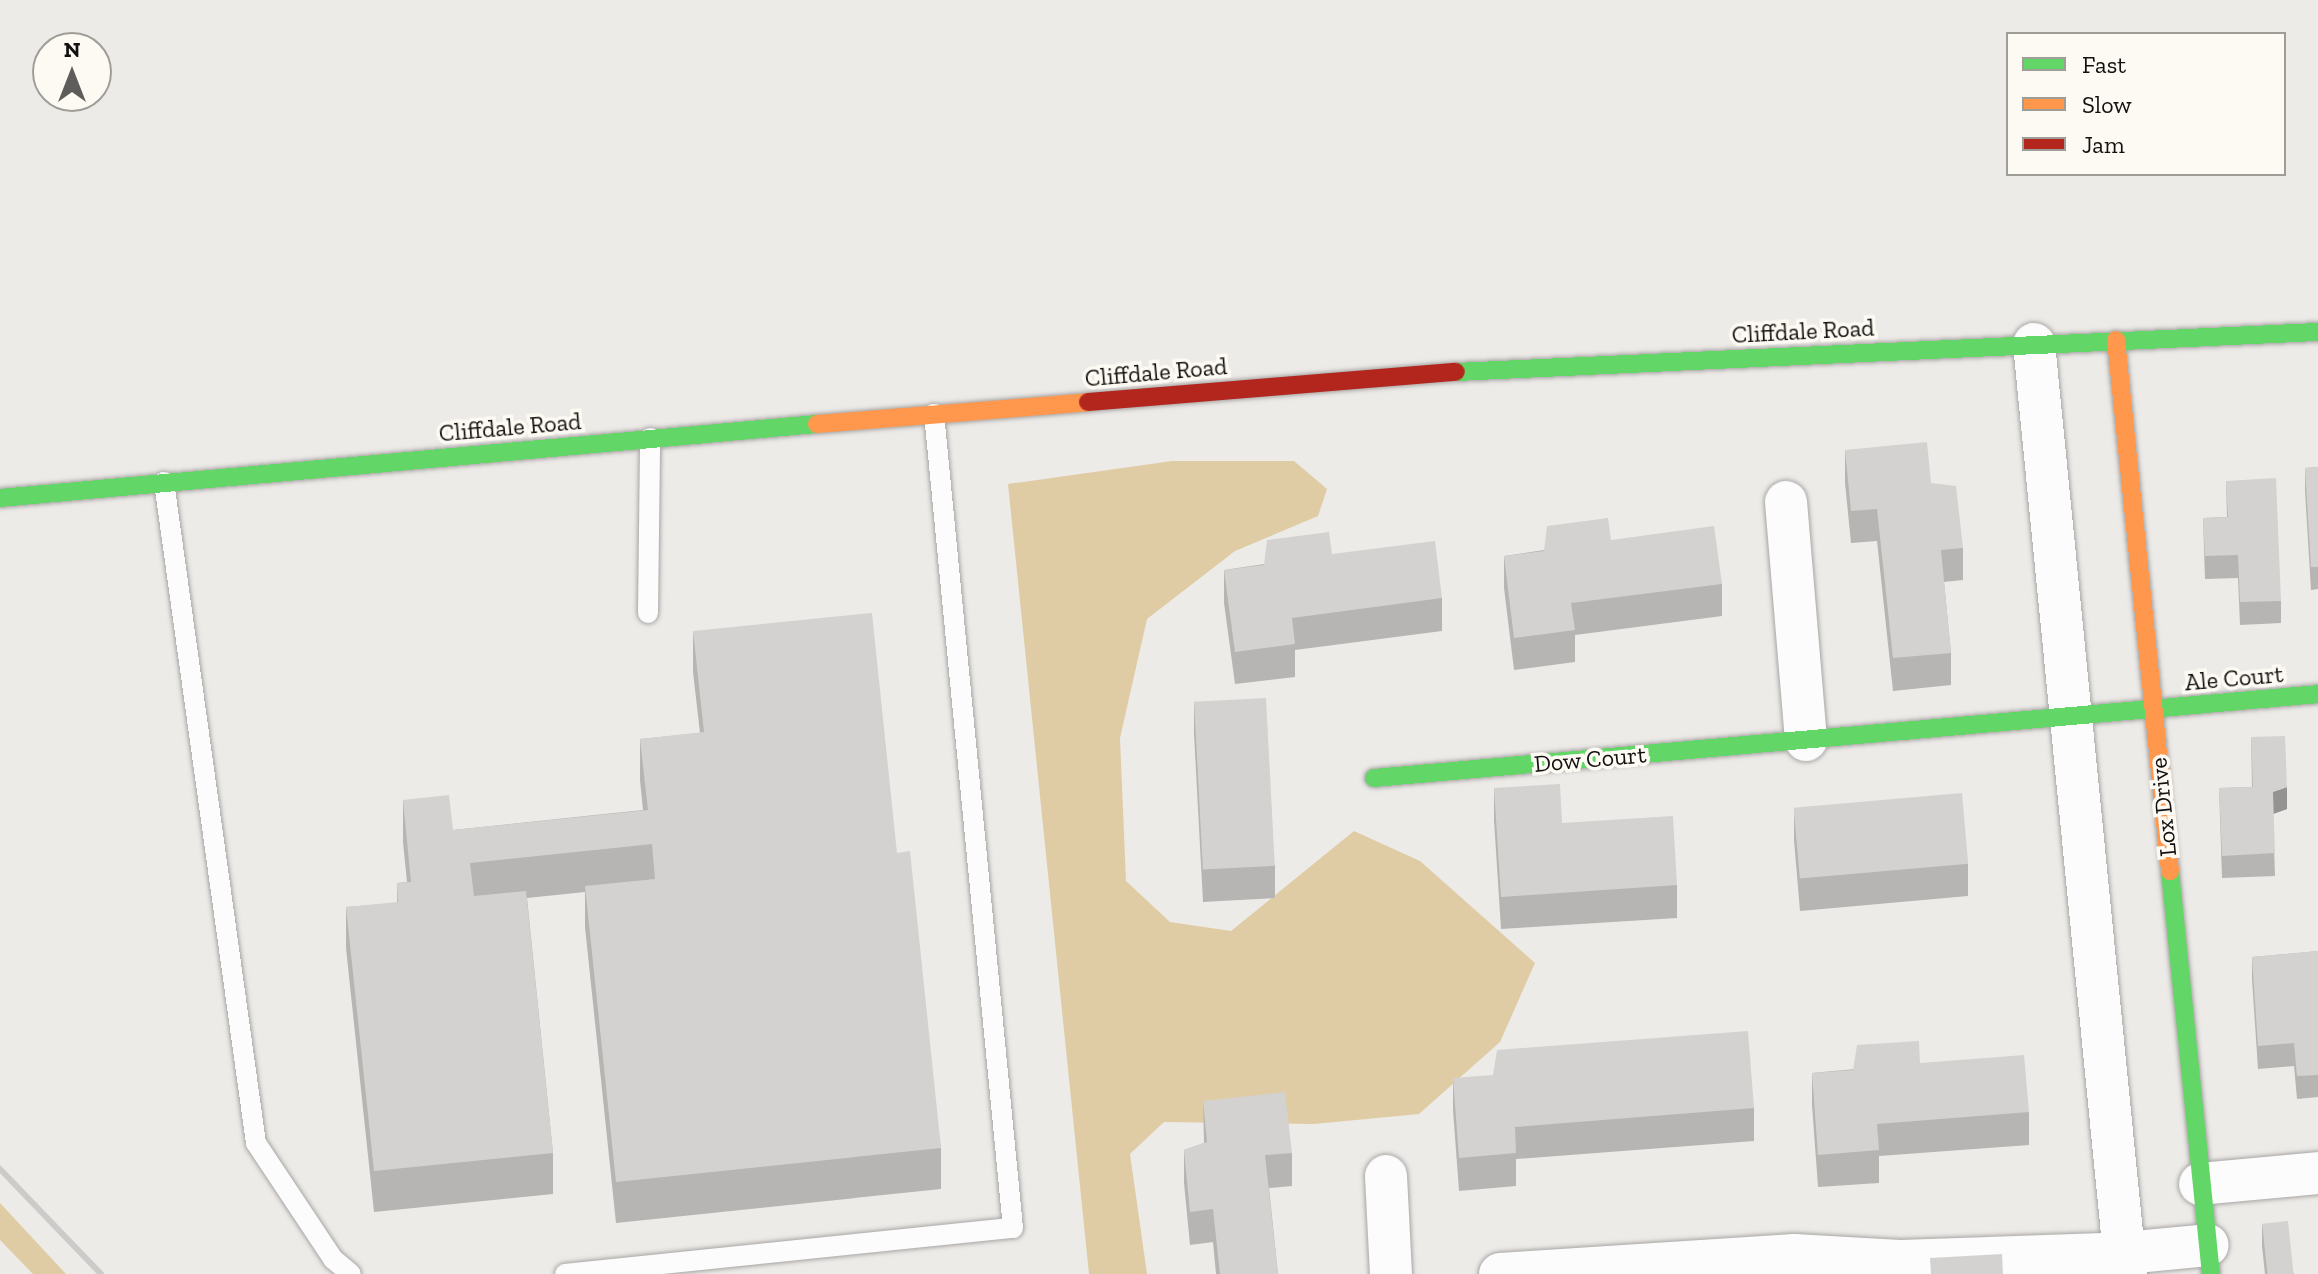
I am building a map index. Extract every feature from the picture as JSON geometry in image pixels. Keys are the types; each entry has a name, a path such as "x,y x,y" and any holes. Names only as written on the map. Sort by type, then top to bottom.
{"main road":[{"name":"Cliffdale Road","path":"0,498 650,438 1470,371 2318,332"},
{"name":"Lox Drive","path":"2116,340 2210,1260"},
{"name":"Ale Court","path":"2074,716 2318,694"},
{"name":"Dow Court","path":"1374,778 2074,716"}],"street":[{"path":"2034,344 2074,716 2125,1264"},
{"path":"1786,502 1806,740"},
{"path":"2200,1184 2318,1173"},
{"path":"1386,1176 1391,1274"},
{"path":"1500,1274 1794,1255 1841,1266 1900,1261 2125,1264 2210,1260"}],"lane":[{"path":"565,1274 1013,1228 934,414"},
{"path":"648,613 650,438"},
{"path":"164,482 256,1143 333,1259 351,1274"}],"shaded area":[{"path":"1172,461 1294,461 1327,489 1318,516 1235,551 1147,619 1120,738 1126,881 1170,922 1231,931 1354,831 1420,861 1535,963 1500,1042 1419,1114 1314,1124 1164,1122 1130,1154 1147,1274 1089,1274 1008,484"},
{"path":"0,1203 66,1274 33,1274 0,1240"}],"building":[{"path":"1927,442 1931,483 1956,486 1963,548 1941,550 1951,653 1893,658 1877,509 1851,511 1845,450"},
{"path":"2318,467 2318,567 2311,567 2305,468"},
{"path":"2276,478 2281,601 2240,602 2238,555 2205,556 2203,518 2228,517 2226,481"},
{"path":"1608,518 1611,540 1714,526 1722,584 1571,603 1575,630 1514,638 1504,556 1544,551 1547,526"},
{"path":"1329,532 1332,554 1435,541 1442,598 1292,618 1295,644 1235,652 1224,570 1264,565 1267,540"},
{"path":"872,613 897,853 910,851 941,1148 616,1182 585,886 655,879 652,844 470,863 474,896 526,891 553,1153 374,1171 346,907 398,902 397,883 411,882 403,800 449,795 453,830 648,810 640,739 704,732 693,631"},
{"path":"1266,698 1275,866 1203,870 1194,702"},
{"path":"2285,736 2287,787 2273,792 2275,853 2222,856 2219,788 2253,787 2251,737"},
{"path":"1560,784 1562,823 1673,816 1677,885 1501,897 1494,788"},
{"path":"1962,793 1968,864 1800,878 1794,808"},
{"path":"2318,951 2318,1075 2297,1076 2294,1043 2258,1046 2252,957"},
{"path":"1748,1031 1754,1108 1515,1127 1516,1153 1459,1158 1453,1078 1493,1075 1497,1050"},
{"path":"1919,1041 1920,1063 2024,1055 2029,1112 1877,1124 1879,1150 1818,1155 1812,1073 1853,1070 1857,1045"},
{"path":"1285,1092 1292,1153 1265,1155 1278,1274 1220,1274 1213,1209 1190,1212 1184,1150 1207,1142 1203,1101"},
{"path":"2288,1221 2294,1274 2267,1274 2262,1224"},
{"path":"2002,1254 2003,1274 1931,1274 1930,1258"}],"railway":[{"path":"0,1169 101,1274"}],"traffic: fast":[{"path":"1456,372 2318,332"},
{"path":"0,498 817,424"},
{"path":"1374,778 2318,694"},
{"path":"2170,871 2211,1274"}],"traffic: slow":[{"path":"2116,340 2170,871"},
{"path":"817,424 1088,402"}],"traffic: jam":[{"path":"1088,402 1456,372"}]}
